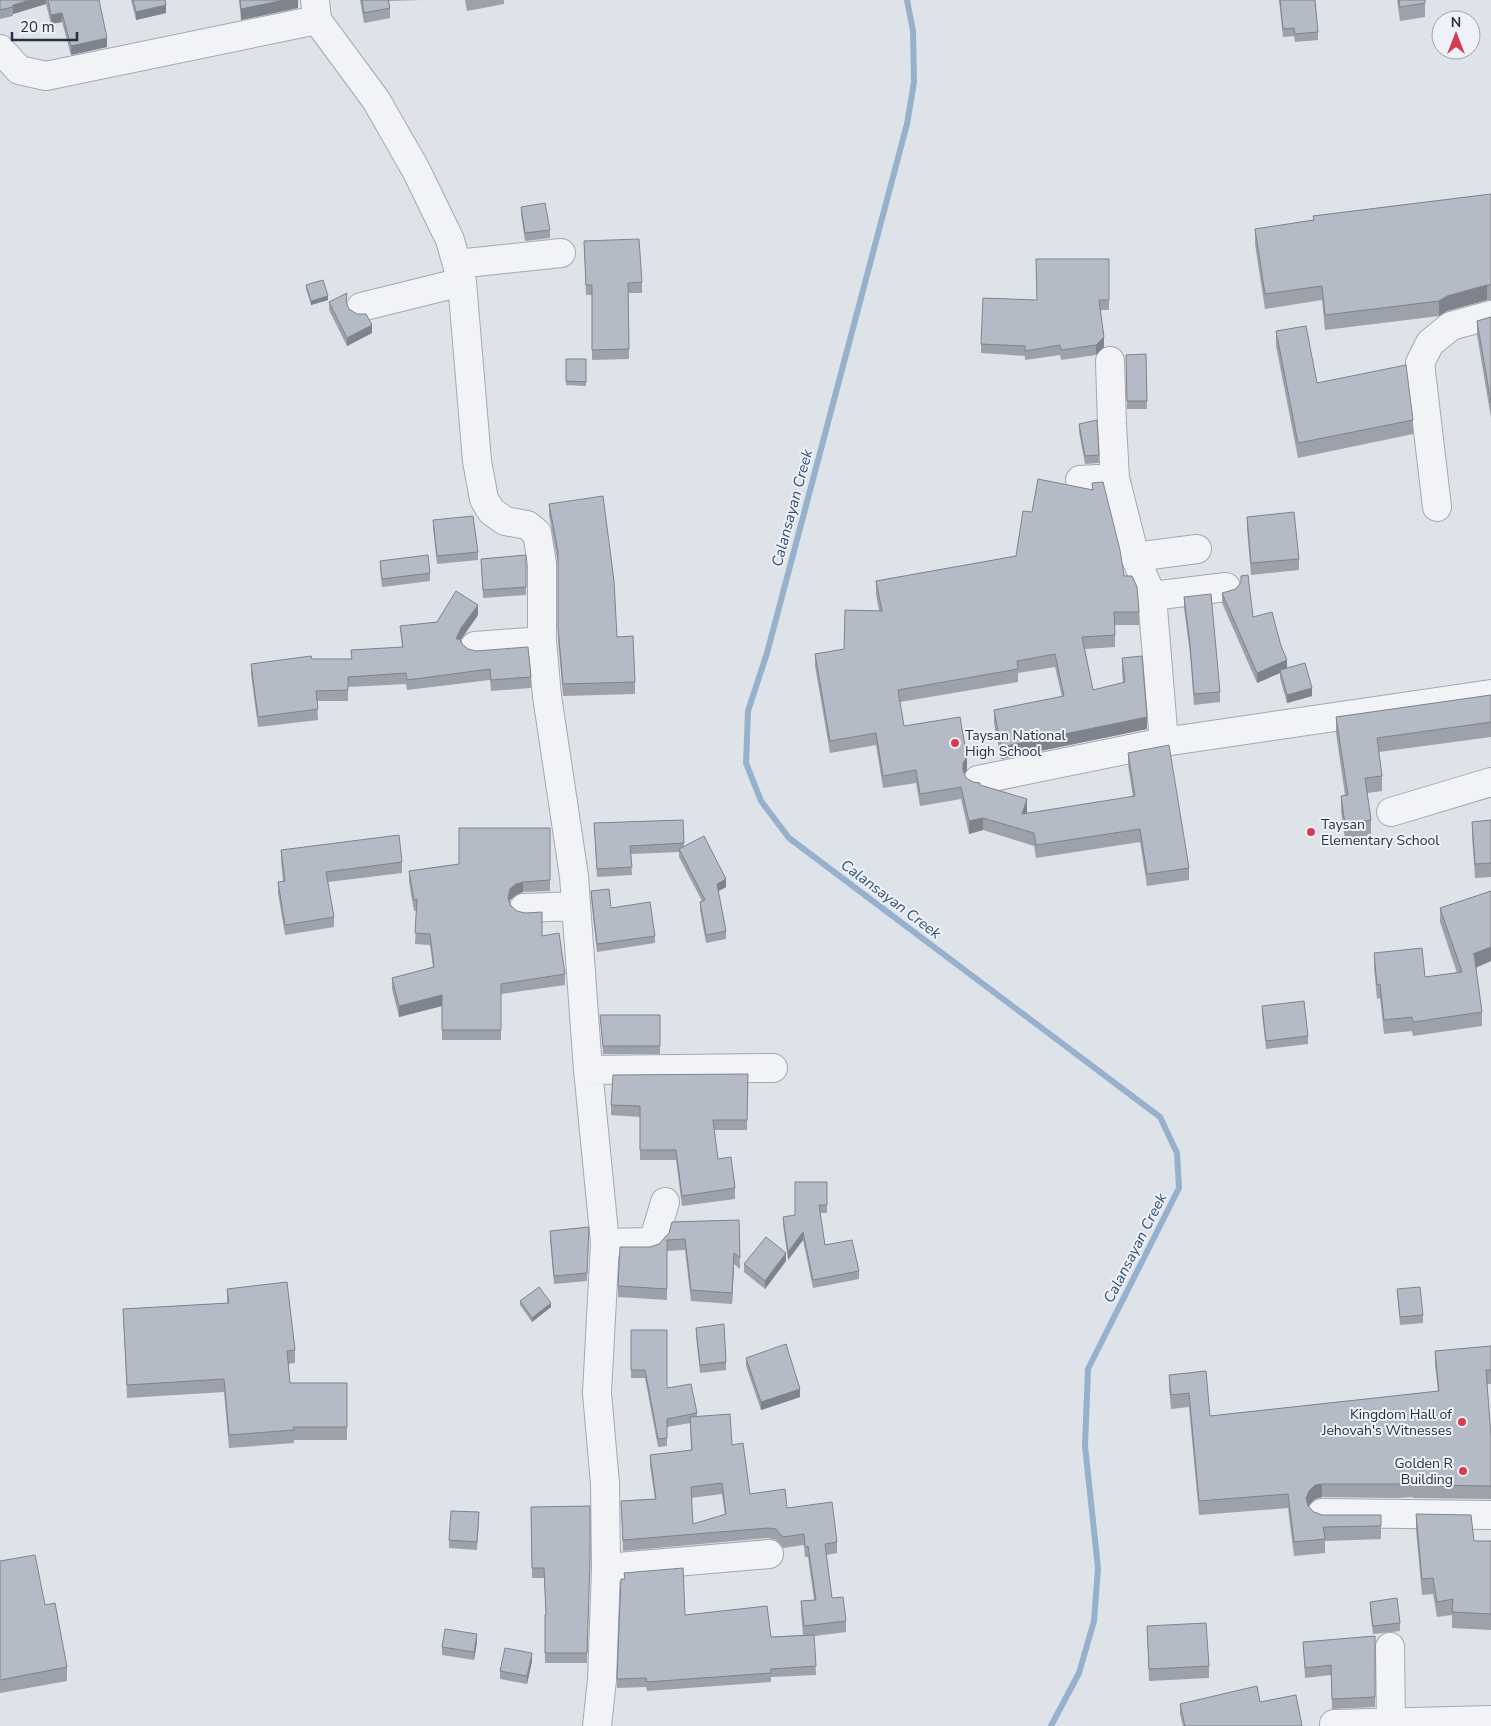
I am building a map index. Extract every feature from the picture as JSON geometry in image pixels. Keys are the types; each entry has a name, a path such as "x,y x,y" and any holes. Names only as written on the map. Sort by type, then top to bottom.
{"street":[{"path":"0,49 19,70 46,76 316,10 376,100 416,170 450,240 459,273 477,461 484,499 491,511 505,521 527,525 537,533 542,564 542,641 547,696 574,876 588,1070 605,1244 597,1393 605,1484 606,1568 602,1680 597,1726"},
{"path":"361,307 459,273 561,253"},
{"path":"1437,507 1420,363 1430,343 1451,326 1491,315"},
{"path":"1110,361 1115,478 1135,557 1152,596 1164,742"},
{"path":"1080,480 1115,478"},
{"path":"1135,557 1197,549"},
{"path":"1152,596 1226,587"},
{"path":"476,646 542,641"},
{"path":"978,780 1164,742 1491,694"},
{"path":"1392,812 1491,782"},
{"path":"524,908 576,906"},
{"path":"588,1070 773,1068"},
{"path":"605,1244 650,1242 654,1239 665,1202"},
{"path":"1322,1514 1491,1514"},
{"path":"606,1568 770,1554"},
{"path":"1390,1646 1391,1724"},
{"path":"1334,1724 1491,1720"}],"building":[{"path":"0,0 30,0 0,10"},
{"path":"48,0 99,0 107,38 71,46 62,13 51,15"},
{"path":"133,0 165,0 166,5 136,12"},
{"path":"240,0 284,0 241,9"},
{"path":"362,0 388,0 390,8 364,13"},
{"path":"1280,0 1315,0 1318,32 1295,34 1294,28 1283,29"},
{"path":"1399,0 1425,0 1425,3 1400,7"},
{"path":"1491,194 1491,285 1447,296 1439,301 1325,315 1322,286 1265,294 1255,229 1314,220 1313,216"},
{"path":"545,203 550,230 525,233 521,207"},
{"path":"639,239 642,282 628,283 629,349 592,350 592,285 586,285 584,241"},
{"path":"1036,259 1109,259 1109,300 1099,300 1104,337 1096,345 1061,350 1060,345 1025,351 1025,346 981,344 983,298 1037,300"},
{"path":"323,280 328,296 311,301 306,285"},
{"path":"347,293 346,302 349,309 357,314 366,314 372,325 347,338 329,302"},
{"path":"1491,317 1491,403 1477,321"},
{"path":"1306,326 1317,383 1406,365 1413,420 1298,443 1276,331"},
{"path":"1146,354 1147,401 1127,401 1126,355"},
{"path":"566,359 586,359 586,382 566,381"},
{"path":"1097,420 1099,455 1085,456 1079,424"},
{"path":"1038,479 1093,490 1092,483 1103,482 1120,550 1124,576 1132,576 1137,587 1139,612 1114,612 1115,635 1082,637 1093,690 1125,682 1122,658 1142,656 1147,717 1001,747 994,710 1064,696 1055,654 1017,661 1018,669 898,690 904,726 960,717 967,757 963,763 966,778 980,783 980,785 1027,799 1022,814 1135,796 1128,753 1169,745 1189,868 1147,874 1140,829 1036,845 1034,833 983,818 969,821 961,787 920,794 916,770 883,776 876,733 830,741 815,654 844,649 845,610 882,611 876,581 1016,556 1023,511 1032,512"},
{"path":"603,496 614,581 617,637 633,636 635,682 563,684 558,628 558,552 549,504"},
{"path":"1294,512 1299,559 1251,563 1247,517"},
{"path":"473,516 478,552 437,556 433,520"},
{"path":"428,555 430,573 382,579 380,561"},
{"path":"526,555 526,587 483,590 481,559"},
{"path":"1248,575 1253,617 1272,612 1281,646 1287,660 1257,673 1222,593 1236,589 1241,582 1241,576"},
{"path":"456,591 478,605 461,628 456,639 460,639 462,644 468,649 476,651 528,647 531,677 491,680 490,669 407,680 406,673 348,677 348,690 316,691 318,709 258,717 251,664 311,656 312,659 352,659 351,650 403,647 400,626 437,622"},
{"path":"1211,594 1220,692 1194,694 1184,597"},
{"path":"1305,663 1312,688 1287,695 1280,670"},
{"path":"1491,695 1491,722 1377,738 1382,776 1365,778 1371,820 1345,824 1341,796 1348,795 1336,717"},
{"path":"683,820 684,843 630,846 632,867 597,869 594,823"},
{"path":"1491,820 1491,863 1475,864 1472,822"},
{"path":"459,828 550,828 550,880 516,884 510,889 508,898 511,906 517,911 525,913 542,912 542,936 559,933 565,974 501,984 501,1030 442,1030 442,995 399,1006 392,978 434,967 430,934 415,933 417,899 414,900 409,871 459,864"},
{"path":"399,835 402,862 326,872 334,917 285,925 278,882 285,881 281,850"},
{"path":"704,836 726,879 717,884 726,931 706,935 700,902 705,900 679,849"},
{"path":"609,889 611,908 650,902 655,936 597,944 591,891"},
{"path":"1491,891 1491,947 1473,954 1482,1012 1413,1022 1412,1017 1384,1020 1380,984 1377,985 1374,953 1422,948 1425,977 1462,972 1440,908"},
{"path":"1304,1001 1308,1036 1266,1041 1262,1006"},
{"path":"600,1015 660,1015 660,1046 603,1046"},
{"path":"748,1074 747,1120 713,1120 718,1159 731,1157 735,1188 682,1196 676,1150 640,1150 640,1106 611,1105 613,1075"},
{"path":"795,1182 827,1182 827,1205 819,1205 825,1245 852,1240 859,1271 813,1280 803,1232 788,1252 783,1217 795,1215"},
{"path":"739,1220 740,1258 734,1253 732,1293 691,1290 685,1239 667,1240 667,1289 618,1286 620,1247 650,1247 659,1244 669,1233 672,1222"},
{"path":"589,1227 587,1273 554,1276 550,1231"},
{"path":"766,1237 786,1253 765,1281 744,1264"},
{"path":"287,1282 295,1350 287,1351 290,1383 347,1383 347,1427 293,1427 294,1430 229,1435 224,1379 127,1385 123,1309 229,1303 227,1289"},
{"path":"539,1287 551,1303 532,1318 520,1301"},
{"path":"1420,1287 1423,1315 1400,1317 1397,1289"},
{"path":"724,1324 726,1362 700,1365 696,1328"},
{"path":"631,1330 667,1330 667,1388 691,1384 697,1413 667,1419 667,1438 658,1439 645,1370 631,1370"},
{"path":"786,1344 800,1389 761,1402 746,1358"},
{"path":"1491,1346 1491,1370 1486,1370 1491,1436 1491,1486 1413,1485 1413,1483 1315,1485 1309,1491 1306,1498 1308,1506 1314,1512 1322,1515 1381,1515 1381,1526 1323,1527 1325,1539 1294,1542 1288,1494 1199,1501 1189,1393 1171,1395 1169,1375 1206,1371 1210,1416 1439,1391 1435,1351"},
{"path":"730,1414 732,1445 743,1443 750,1494 785,1489 787,1508 832,1502 837,1542 825,1544 832,1598 843,1597 846,1621 804,1626 801,1601 816,1600 808,1546 805,1547 804,1534 783,1537 776,1529 768,1528 623,1540 621,1501 656,1499 650,1455 692,1450 690,1417","holes":["722,1483 726,1514 693,1524 691,1487"]},
{"path":"590,1506 587,1653 545,1653 544,1568 532,1568 531,1507"},
{"path":"451,1511 479,1512 477,1542 449,1540"},
{"path":"1416,1514 1471,1515 1474,1541 1491,1541 1491,1614 1452,1612 1453,1599 1437,1602 1433,1578 1422,1579"},
{"path":"35,1555 45,1605 55,1603 67,1667 0,1680 0,1561"},
{"path":"683,1568 685,1615 767,1606 771,1637 814,1635 816,1666 771,1669 771,1673 647,1682 646,1678 617,1679 621,1579 625,1579 624,1573"},
{"path":"1397,1598 1400,1623 1373,1626 1370,1602"},
{"path":"1206,1623 1209,1666 1149,1669 1147,1626"},
{"path":"445,1629 477,1634 474,1652 442,1647"},
{"path":"1375,1636 1375,1697 1332,1699 1331,1665 1305,1668 1303,1642"},
{"path":"505,1648 532,1653 527,1676 500,1671"},
{"path":"1257,1686 1260,1702 1296,1695 1302,1726 1185,1726 1180,1704"}],"waterway":[{"name":"Calansayan Creek","path":"907,0 913,31 914,82 907,124 767,653 748,711 746,763 761,801 789,838 1160,1117 1177,1153 1179,1188 1088,1369 1085,1446 1098,1568 1094,1621 1079,1673 1051,1726"}],"place":[{"name":"Taysan National High School","path":"955,743"},
{"name":"Taysan Elementary School","path":"1311,832"},
{"name":"Kingdom Hall of Jehovah's Witnesses","path":"1462,1422"},
{"name":"Golden R Building","path":"1463,1471"}]}
